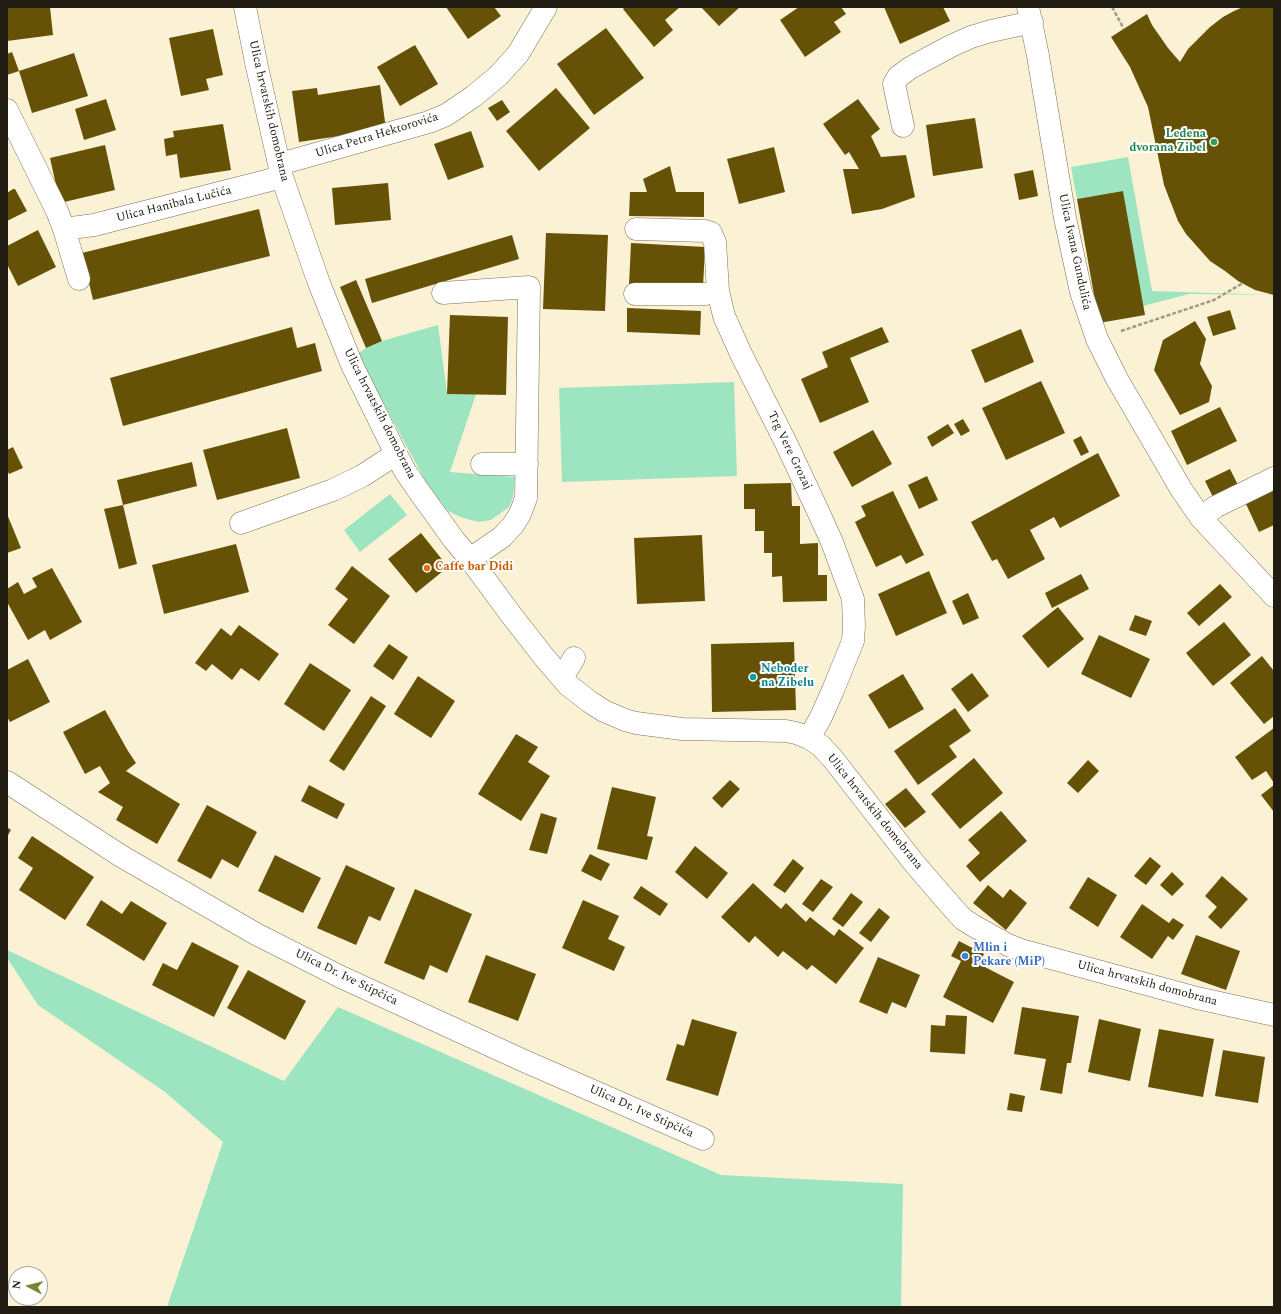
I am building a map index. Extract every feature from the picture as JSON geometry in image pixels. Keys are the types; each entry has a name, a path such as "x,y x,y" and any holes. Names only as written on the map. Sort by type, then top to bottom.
{"street":[{"name":"Ulica hrvatskih domobrana","path":"245,7 257,67 281,170 299,226 334,322 352,365 405,471 454,540 512,616 568,684 590,702 604,711 625,720 637,716 682,729 786,731 809,738 821,746 833,759 914,863 952,907 964,919 974,926 1008,945 1021,950 1197,998 1274,1015"},
{"name":"Ulica Petra Hektorovića","path":"281,170 446,115 474,96 498,76 518,54 546,7"},
{"path":"903,126 894,84 898,77 910,68 951,46 1030,14"},
{"name":"Ulica Ivana Gundulića","path":"1030,14 1066,218 1081,292 1097,339 1116,379 1181,489 1201,518 1274,596"},
{"path":"7,110 57,211 64,229 78,279"},
{"name":"Ulica Hanibala Lučića","path":"64,229 94,225 281,170"},
{"name":"Trg Vere Grozaj","path":"636,229 701,231 710,233 715,242 718,291 724,316 818,509 853,599 853,641 821,717 809,738"},
{"path":"443,293 529,287 526,498 520,514 513,525 502,537 470,559"},
{"path":"635,294 705,294 718,291"},
{"path":"241,523 332,490 362,476 396,454"},
{"path":"482,464 527,464"},
{"path":"1201,518 1215,507 1274,478"},
{"path":"562,678 574,658"},
{"name":"Ulica Dr. Ive Stipčića","path":"7,782 121,856 256,934 341,977 493,1047 703,1139"}],"path":[{"path":"1112,7 1124,29"},
{"path":"1097,339 1214,300 1243,283"}],"green space":[{"path":"1128,157 1152,291 1274,295 1189,294 1143,306 1123,191 1077,199 1071,167"},
{"path":"438,325 447,393 476,394 450,472 515,477 513,497 509,507 491,520 478,522 460,517 448,511 437,498 426,482 357,354 382,341"},
{"path":"734,382 737,476 562,482 559,388"},
{"path":"390,494 407,515 360,552 344,530"},
{"path":"7,950 284,1081 338,1007 721,1175 903,1184 901,1307 167,1307 223,1142 165,1092 38,1005 7,958"}],"building":[{"path":"7,7 50,7 53,35 7,41"},
{"path":"446,7 494,7 501,16 468,39"},
{"path":"625,7 680,7 665,20 673,30 654,47 623,9"},
{"path":"701,7 740,7 719,26"},
{"path":"799,7 841,7 846,14 834,22 841,32 805,57 780,20"},
{"path":"884,7 943,7 950,21 900,44"},
{"name":"Ledena dvorana Zibel","path":"1243,7 1274,7 1274,295 1255,290 1238,281 1210,261 1186,234 1178,221 1164,185 1148,107 1130,67 1111,37 1147,14 1152,25 1180,62 1188,49 1210,27 1223,17"},
{"path":"606,28 644,78 594,115 557,64"},
{"path":"213,29 223,75 206,79 209,90 181,96 169,38"},
{"path":"415,45 438,84 400,106 377,67"},
{"path":"12,52 19,71 7,75 7,54"},
{"path":"74,53 88,96 32,113 19,71"},
{"path":"380,85 386,129 299,142 292,91 317,88 318,95"},
{"path":"556,88 590,128 539,171 506,131"},
{"path":"106,99 116,130 84,140 75,109"},
{"path":"858,99 880,129 871,136 881,157 906,155 915,197 882,209 852,214 843,169 859,169 849,152 845,155 823,124"},
{"path":"502,100 510,112 497,121 488,108"},
{"path":"975,118 983,168 933,176 926,125"},
{"path":"223,124 231,170 180,178 177,154 166,156 164,139 174,137 173,131"},
{"path":"471,131 484,167 448,180 434,144"},
{"path":"105,145 115,190 60,203 50,158"},
{"path":"774,147 785,192 739,204 727,159"},
{"path":"670,166 676,192 704,192 704,217 629,216 630,192 647,192 643,179"},
{"path":"1033,170 1038,196 1019,200 1014,174"},
{"path":"388,183 391,220 335,225 332,188"},
{"path":"15,189 27,211 7,221 7,193"},
{"path":"1123,191 1145,315 1099,323 1077,199"},
{"path":"259,209 270,256 93,300 82,253"},
{"path":"38,230 56,267 18,286 7,264 7,246"},
{"path":"546,233 608,235 605,311 543,309"},
{"path":"512,235 519,259 372,303 365,279"},
{"path":"631,243 705,247 703,288 629,285"},
{"path":"356,280 382,341 366,348 340,287"},
{"path":"627,308 701,311 700,335 627,332"},
{"path":"1230,310 1236,329 1213,336 1207,317"},
{"path":"450,315 508,317 506,395 447,394"},
{"path":"1195,321 1206,339 1200,364 1212,386 1209,402 1180,415 1154,370 1163,340"},
{"path":"292,327 297,348 315,343 322,371 123,426 110,378"},
{"path":"882,327 889,342 850,358 869,402 820,423 801,379 828,367 822,352"},
{"path":"1021,329 1034,362 985,383 971,350"},
{"path":"1041,381 1065,433 1006,460 982,408"},
{"path":"1220,407 1237,441 1187,465 1171,431"},
{"path":"963,419 970,431 961,436 954,424"},
{"path":"948,424 954,433 932,447 927,437"},
{"path":"287,428 300,478 217,500 203,450"},
{"path":"873,430 892,464 852,487 833,452"},
{"path":"1081,436 1089,452 1081,456 1073,440"},
{"path":"13,447 23,468 9,474 7,470 7,450"},
{"path":"1098,453 1120,496 1060,528 1054,517 1030,530 1045,559 1008,579 997,559 992,561 971,522"},
{"path":"192,462 197,486 123,505 117,480"},
{"path":"1230,469 1240,489 1215,501 1205,481"},
{"path":"927,476 938,500 919,509 908,485"},
{"path":"791,483 792,506 800,506 800,544 818,543 818,575 827,575 827,601 783,602 782,576 772,577 772,553 764,553 764,531 755,531 755,509 744,509 744,484"},
{"path":"1274,490 1274,525 1259,532 1246,504"},
{"path":"893,491 924,555 906,564 901,555 876,567 855,522 866,516 861,506"},
{"path":"123,505 137,564 119,569 104,509"},
{"path":"7,514 21,548 7,553"},
{"path":"421,533 448,567 416,593 388,559"},
{"path":"702,535 705,601 637,604 634,538"},
{"path":"236,544 249,592 164,614 152,565"},
{"path":"352,566 390,596 354,644 328,625 348,599 335,589"},
{"path":"52,568 82,622 50,640 45,630 28,640 7,602 7,589 18,582 24,594 37,587 32,578"},
{"path":"929,571 947,613 896,636 878,594"},
{"path":"1081,574 1089,589 1052,608 1045,593"},
{"path":"1220,584 1232,597 1199,626 1187,613"},
{"path":"968,593 979,618 963,625 952,601"},
{"path":"1058,607 1084,639 1048,668 1022,636"},
{"path":"1135,615 1152,621 1146,636 1129,630"},
{"path":"1224,622 1251,655 1213,686 1186,653"},
{"path":"239,625 279,654 259,681 241,668 232,680 212,664 206,671 195,663 221,628 231,636"},
{"path":"1099,635 1150,659 1131,698 1081,674"},
{"name":"Neboder na Zibelu","path":"794,642 796,710 712,712 711,644"},
{"path":"389,644 408,657 393,680 373,666"},
{"path":"1262,656 1274,671 1274,716 1264,724 1230,683"},
{"path":"28,659 50,702 10,722 7,717 7,670"},
{"path":"310,663 351,690 324,731 284,704"},
{"path":"972,673 989,696 968,712 951,689"},
{"path":"903,674 924,709 889,729 868,695"},
{"path":"418,676 455,701 431,738 394,714"},
{"path":"371,696 386,706 344,771 329,761"},
{"path":"955,708 971,731 949,746 957,757 918,785 894,751"},
{"path":"105,710 136,763 126,771 180,804 157,844 116,820 123,807 98,792 110,783 100,766 85,774 63,732"},
{"path":"1274,728 1274,783 1266,771 1252,780 1235,757"},
{"path":"516,734 538,747 528,762 550,776 521,821 478,794"},
{"path":"974,758 1003,793 960,829 931,794"},
{"path":"1088,760 1099,771 1078,793 1067,783"},
{"path":"730,780 740,789 722,808 712,798"},
{"path":"309,785 345,804 337,819 301,801"},
{"path":"1274,785 1274,812 1261,795"},
{"path":"612,787 656,797 647,836 653,837 647,860 597,849"},
{"path":"906,788 926,812 905,828 885,804"},
{"path":"207,805 257,832 238,868 222,859 211,879 177,861"},
{"path":"1001,811 1027,841 980,882 966,866 980,853 968,840"},
{"path":"541,813 557,818 547,854 529,850"},
{"path":"7,827 11,830 7,837"},
{"path":"32,836 94,877 65,920 19,890 33,868 18,858"},
{"path":"695,846 728,873 707,899 675,872"},
{"path":"590,854 610,864 601,881 581,871"},
{"path":"275,855 321,878 303,913 258,891"},
{"path":"1150,857 1161,866 1146,885 1134,876"},
{"path":"793,859 804,868 785,893 773,885"},
{"path":"346,865 395,888 380,921 369,916 356,945 317,928"},
{"path":"1172,872 1184,884 1172,896 1160,885"},
{"path":"1222,876 1248,899 1221,929 1208,917 1217,907 1205,896"},
{"path":"1088,877 1117,895 1098,927 1069,908"},
{"path":"821,879 833,887 813,912 802,904"},
{"path":"753,883 781,909 786,903 806,922 810,917 834,936 839,929 864,948 836,984 812,965 807,970 783,951 778,957 755,936 749,943 721,917"},
{"path":"988,885 1003,898 1010,889 1027,903 1006,930 973,903"},
{"path":"641,886 668,904 660,916 633,898"},
{"path":"415,889 472,914 447,973 430,965 424,980 384,963"},
{"path":"851,893 863,902 843,927 832,919"},
{"path":"101,900 122,914 131,901 167,923 144,961 86,925"},
{"path":"583,900 619,916 608,939 625,947 614,971 562,948"},
{"path":"1142,904 1169,923 1173,918 1184,925 1173,940 1168,936 1152,959 1120,937"},
{"path":"879,908 890,917 871,942 859,933"},
{"path":"1196,935 1240,951 1226,990 1181,974"},
{"path":"959,941 984,954 979,964 1014,982 993,1023 943,997 961,961 951,956"},
{"path":"192,942 239,966 214,1017 152,985 163,963 177,970"},
{"path":"486,955 536,974 518,1021 468,1002"},
{"path":"878,957 920,975 906,1008 892,1002 887,1014 859,1002"},
{"path":"248,970 306,1001 285,1040 227,1008"},
{"path":"1022,1007 1079,1016 1071,1063 1067,1063 1062,1094 1040,1090 1046,1059 1014,1054"},
{"path":"946,1015 967,1016 965,1054 930,1052 931,1025 945,1026"},
{"path":"692,1019 737,1032 718,1096 666,1080 677,1044 684,1046"},
{"path":"1099,1019 1141,1029 1130,1081 1088,1072"},
{"path":"1159,1029 1214,1039 1203,1097 1148,1087"},
{"path":"1223,1050 1265,1057 1258,1103 1215,1096"},
{"path":"1010,1093 1025,1096 1022,1112 1007,1110"}],"place":[{"name":"Ledena dvorana Zibel","path":"1214,142"},
{"name":"Caffe bar Didi","path":"427,568"},
{"name":"Neboder na Zibelu","path":"753,677"},
{"name":"Mlin i Pekare (MiP)","path":"965,956"}]}
